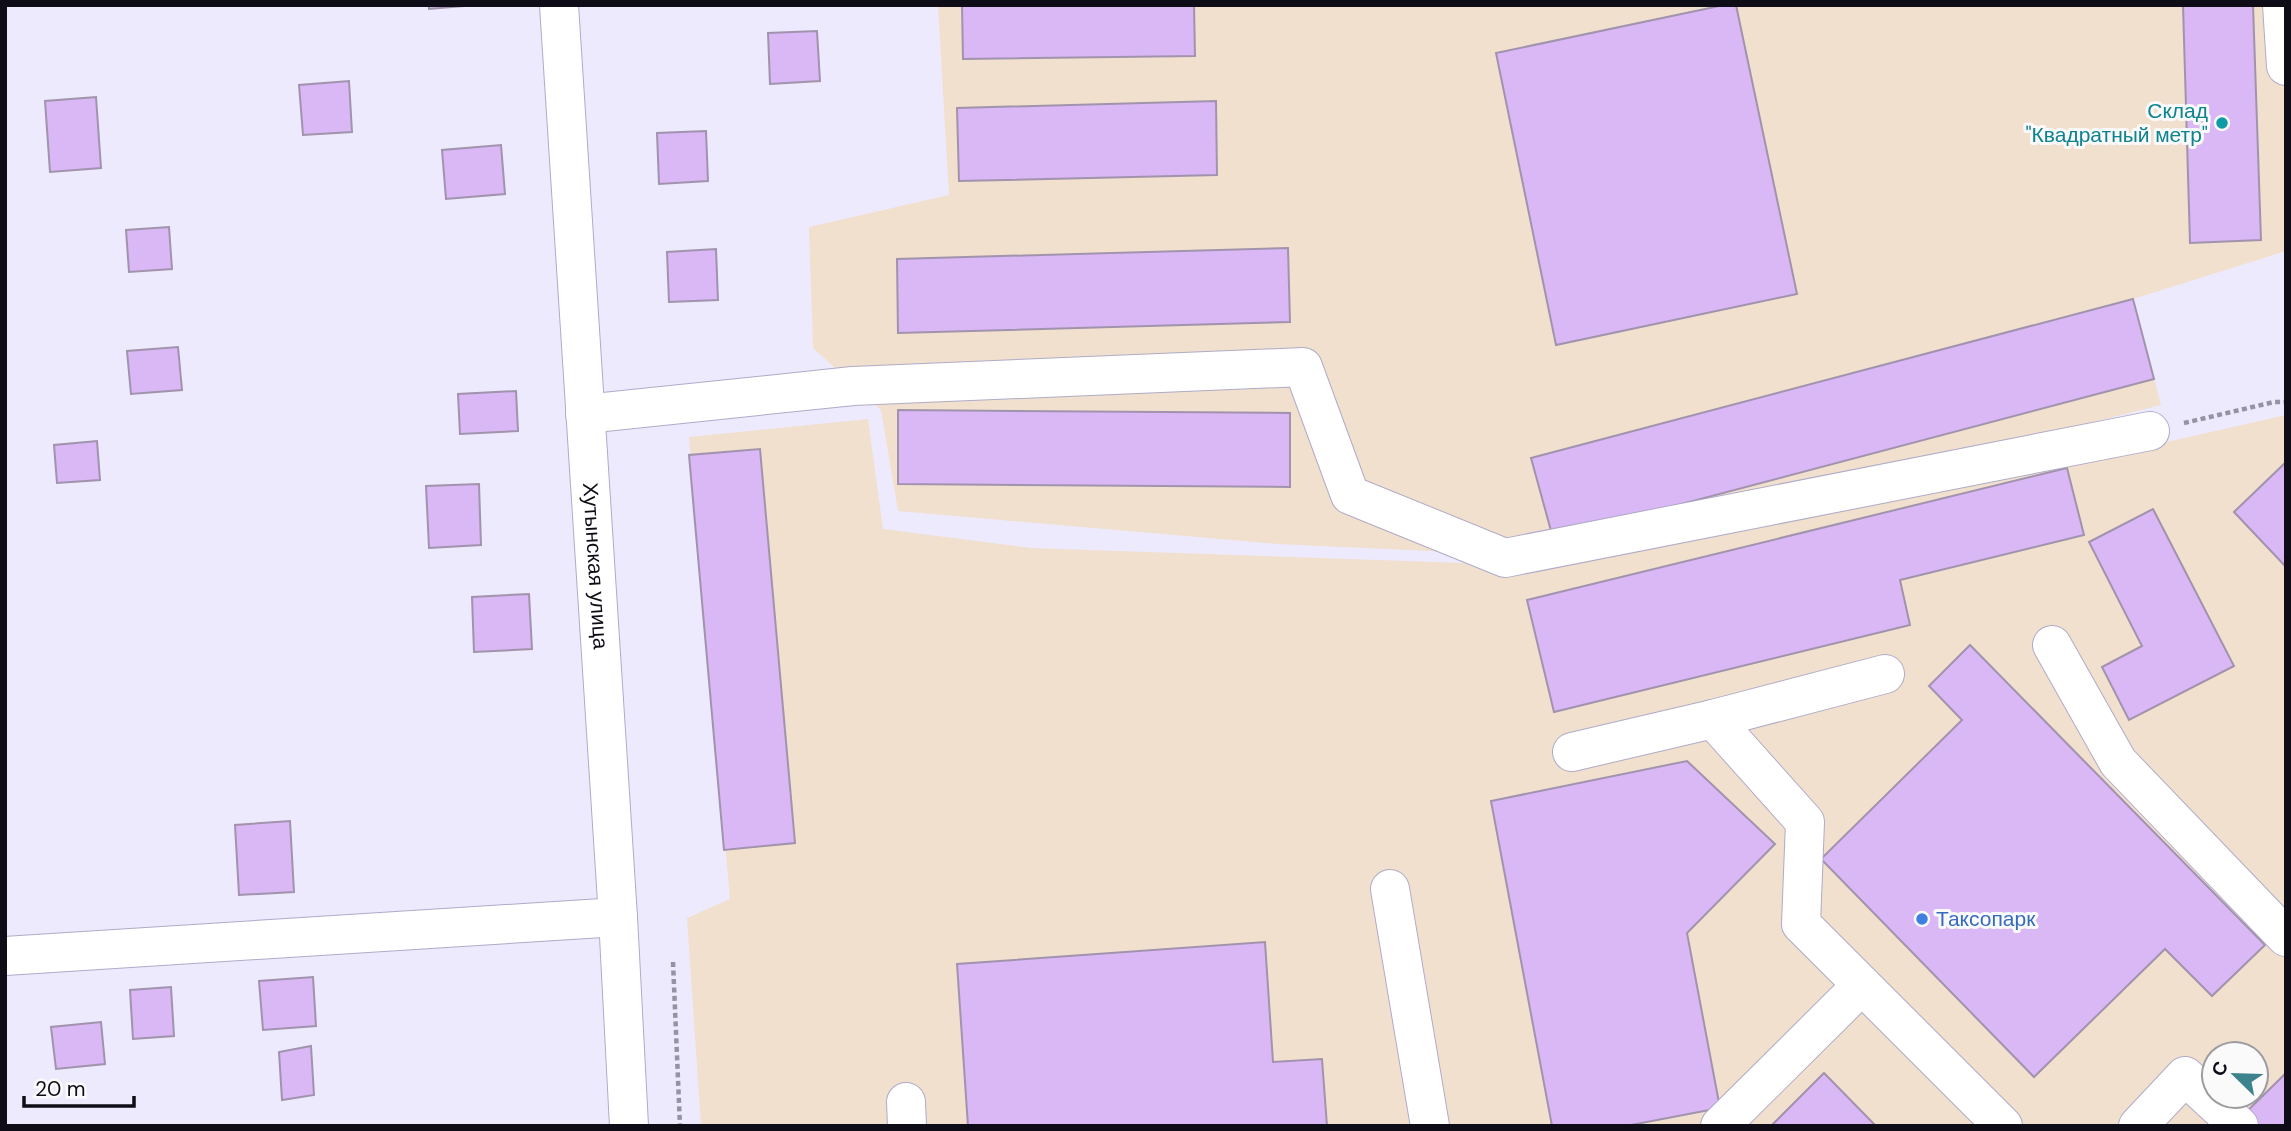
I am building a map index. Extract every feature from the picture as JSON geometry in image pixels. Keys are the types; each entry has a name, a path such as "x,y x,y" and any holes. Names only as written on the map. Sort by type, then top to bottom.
{"street":[{"name":"Хутынская улица","path":"559,5 629,1126"},
{"path":"2283,5 2286,66"},
{"path":"585,414 853,386 1303,367 1350,495 1505,558 2150,431"},
{"path":"2052,645 2118,762 2286,937"},
{"path":"1572,752 1885,674"},
{"path":"1713,719 1805,822 1801,924 2003,1126"},
{"path":"1390,889 1430,1126"},
{"path":"5,956 618,917"},
{"path":"1720,1126 1862,985"},
{"path":"2138,1126 2185,1076 2239,1126"}],"path":[{"path":"2150,431 2274,402 2286,402"},
{"path":"673,962 680,1126"}],"shaded area":[{"path":"938,5 2286,5 2286,251 2133,299 2161,405 1558,557 1278,544 898,511 881,410 813,348 809,227 949,195"},
{"path":"2286,415 2286,1126 701,1126 687,918 730,899 689,437 868,419 883,529 1031,548 1464,563 1500,577 1785,517 2158,444"}],"building":[{"path":"429,5 476,5 429,9"},
{"path":"962,5 1194,5 1195,56 963,59"},
{"path":"1724,5 1736,5 1797,294 1556,345 1496,53"},
{"name":"Склад \"Квадратный метр\"","path":"2183,5 2253,5 2261,240 2190,243"},
{"path":"817,31 820,81 770,84 768,33"},
{"path":"349,81 352,132 303,135 299,85"},
{"path":"96,97 101,168 50,172 45,101"},
{"path":"1216,101 1217,175 959,181 957,108"},
{"path":"706,131 708,181 659,184 657,133"},
{"path":"501,145 505,194 446,199 442,150"},
{"path":"169,227 172,269 129,272 126,230"},
{"path":"1288,248 1290,322 898,333 897,259"},
{"path":"716,249 718,300 669,302 667,252"},
{"path":"2133,299 2154,379 1553,538 1531,458"},
{"path":"178,347 182,390 131,394 127,351"},
{"path":"516,391 518,431 460,434 458,394"},
{"path":"898,410 1290,413 1290,487 898,484"},
{"path":"97,441 100,480 57,483 54,445"},
{"path":"760,449 795,843 724,850 689,455"},
{"path":"2286,464 2286,567 2234,512"},
{"path":"2067,468 2084,535 1900,580 1910,625 1554,712 1527,600"},
{"path":"479,484 481,545 429,548 426,486"},
{"path":"2153,509 2234,666 2129,720 2102,667 2142,646 2089,542"},
{"path":"529,594 532,649 474,652 472,597"},
{"path":"1970,645 2265,945 2212,996 2165,949 2034,1077 1821,859 1962,720 1929,686"},
{"path":"1687,761 1775,844 1687,933 1720,1108 1626,1126 1552,1126 1491,801"},
{"path":"290,821 294,892 239,895 235,825"},
{"path":"1265,942 1273,1062 1322,1059 1327,1126 968,1126 957,964"},
{"path":"313,977 316,1026 263,1030 259,981"},
{"path":"171,987 174,1036 133,1039 130,990"},
{"path":"101,1022 105,1064 56,1069 51,1027"},
{"path":"311,1046 314,1095 282,1100 279,1052"},
{"path":"1824,1073 1876,1126 1771,1126"},
{"path":"2286,1073 2286,1126 2232,1126 2248,1110 2270,1110 2270,1089"}],"place":[{"name":"Склад \"Квадратный метр\"","path":"2222,123"},
{"name":"Таксопарк","path":"1922,919"}]}
